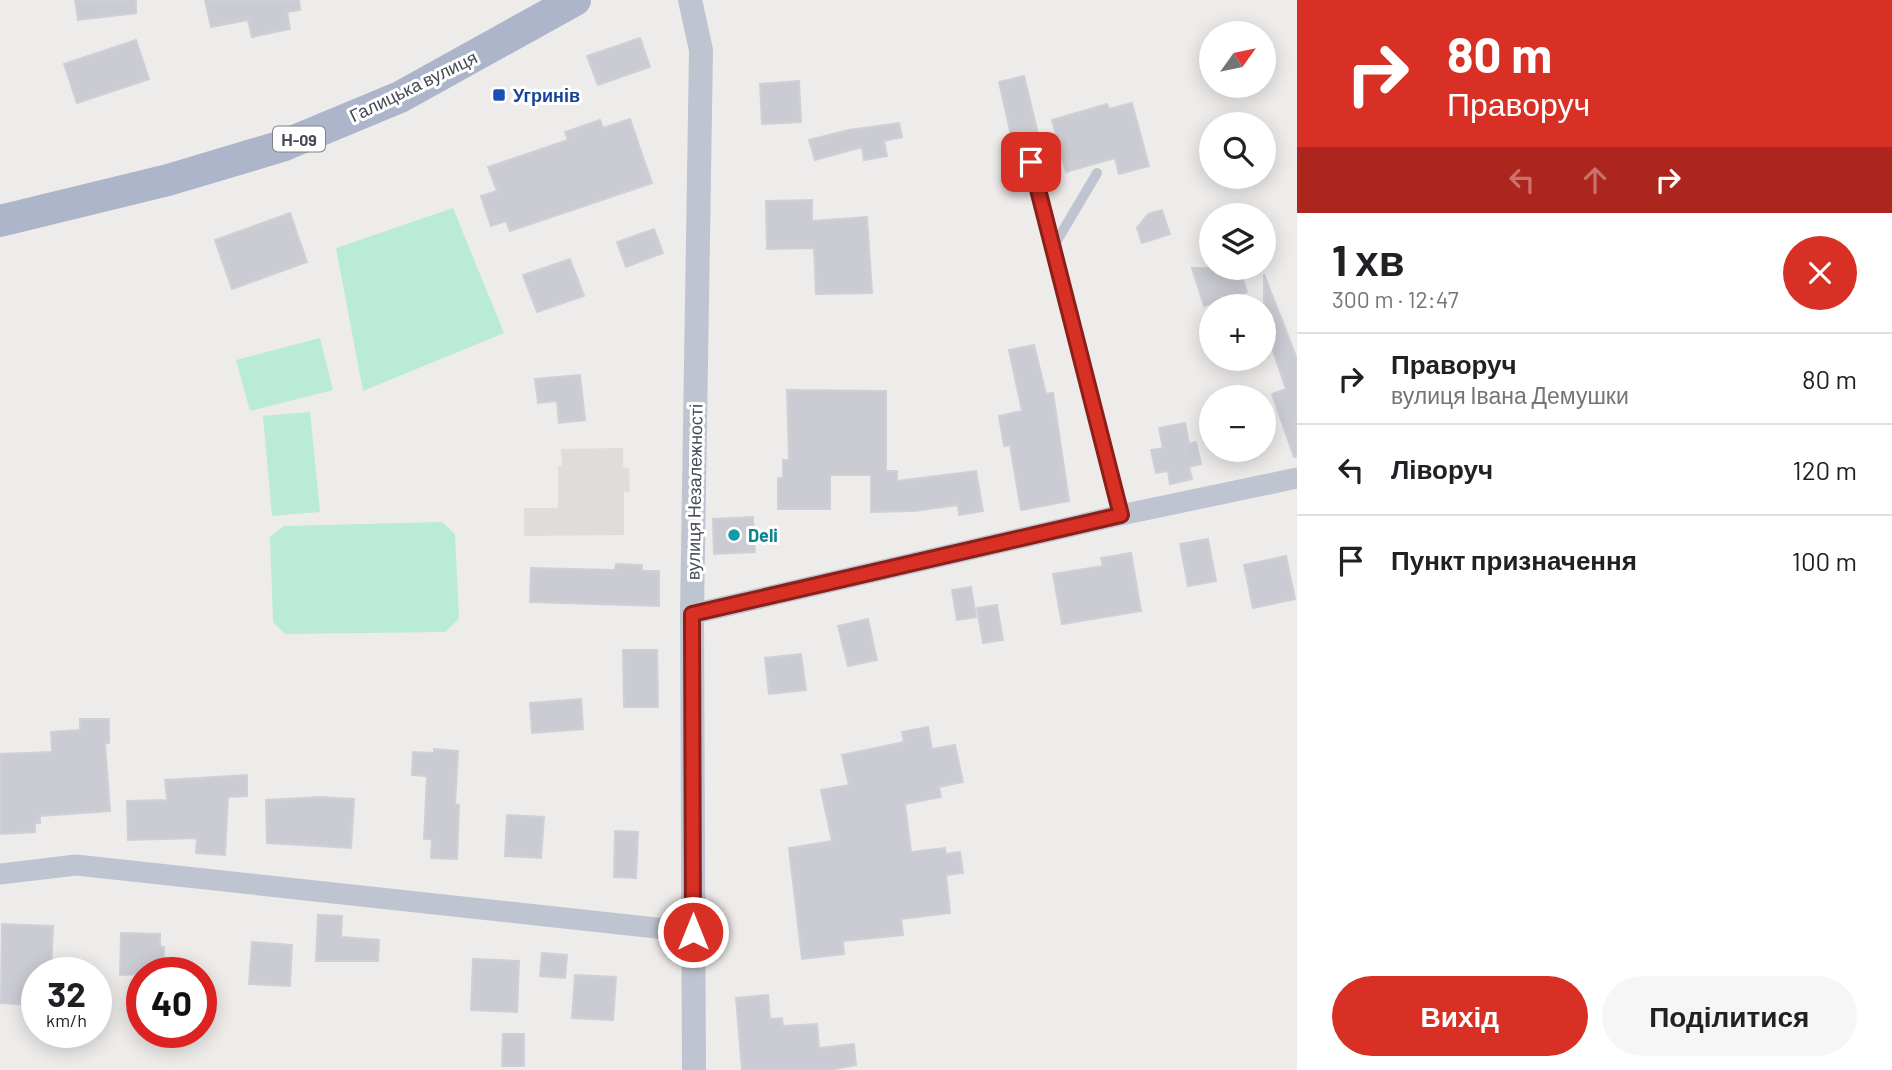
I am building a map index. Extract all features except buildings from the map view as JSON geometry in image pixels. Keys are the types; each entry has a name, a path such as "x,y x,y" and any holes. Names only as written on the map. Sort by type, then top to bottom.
{"main road":[{"name":"Галицька вулиця","path":"0,221 168,180 282,146 400,97 575,0"}],"street":[{"name":"вулиця Незалежності","path":"690,0 701,50 692,614 694,1070"},
{"path":"692,614 1121,515 1297,478"},
{"path":"0,874 75,864 693,932"}],"lane":[{"path":"1031,162 1121,515"},
{"path":"1052,249 1097,173"}],"shaded area":[{"path":"623,448 623,467 629,468 630,492 624,492 624,535 524,536 524,508 558,508 558,466 562,465 561,449"}],"green space":[{"path":"453,208 504,333 363,391 336,248"},
{"path":"320,338 333,390 250,411 236,360"},
{"path":"310,412 320,512 272,516 263,416"},
{"path":"442,522 455,534 459,619 445,632 285,634 273,622 270,537 284,526"}],"place":[{"name":"Угринів","path":"499,95"},
{"name":"Deli","path":"734,535"}],"route":[{"path":"693,932 692,614 1121,515 1031,162"}]}
